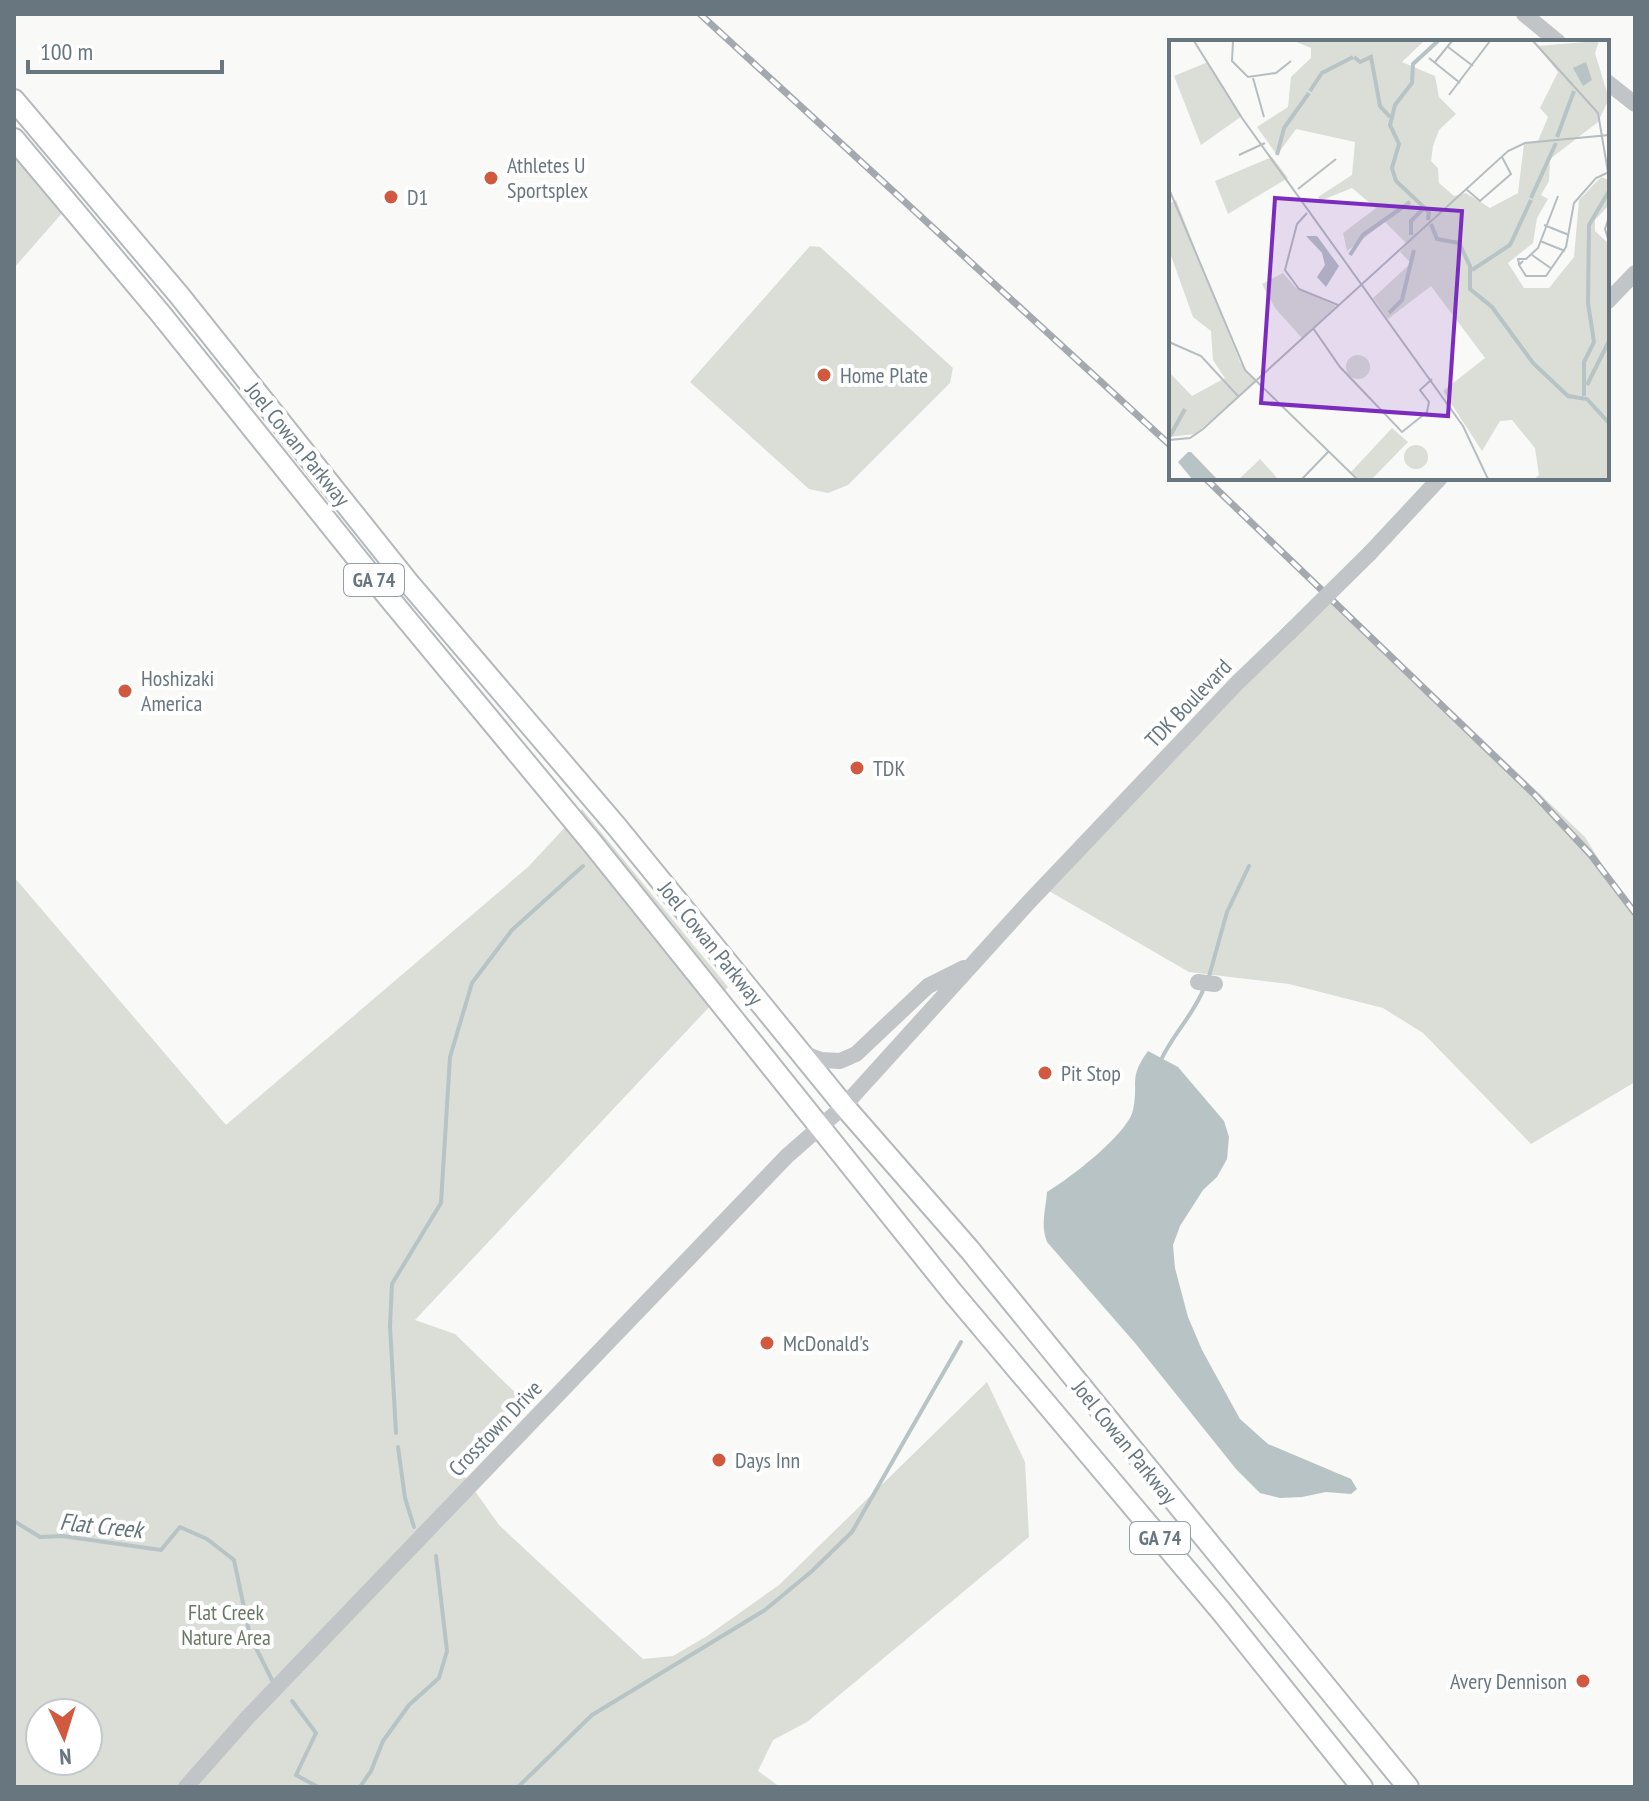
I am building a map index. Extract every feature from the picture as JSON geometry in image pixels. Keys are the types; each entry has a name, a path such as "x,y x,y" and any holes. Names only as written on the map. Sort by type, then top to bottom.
{"main road":[{"name":"Joel Cowan Parkway","path":"14,100 179,295 408,582 617,827 844,1106 969,1249 1408,1787"},
{"name":"Joel Cowan Parkway","path":"14,139 160,313 953,1293 1221,1611 1362,1787"}],"street":[{"path":"1524,14 1556,40"},
{"path":"1609,84 1635,104"},
{"path":"1609,300 1635,273"},
{"path":"160,313 179,295"},
{"name":"TDK Boulevard","path":"844,1106 1237,683 1370,553 1438,480"},
{"name":"TDK Boulevard","path":"799,1051 821,1060 840,1061 856,1054 928,986 973,964"},
{"path":"1198,982 1215,984"},
{"name":"Crosstown Drive","path":"186,1787 256,1709 787,1156 844,1106"}],"green space":[{"path":"14,154 63,212 14,268"},
{"name":"Home Plate","path":"810,246 820,247 953,368 950,383 848,485 828,493 809,489 690,382"},
{"path":"1329,593 1585,837 1635,918 1635,1082 1531,1144 1423,1033 1383,1008 1289,984 1189,972 1049,891"},
{"name":"Flat Creek Nature Area","path":"582,809 728,987 415,1320 455,1334 524,1401 463,1474 499,1525 643,1659 673,1656 779,1585 987,1382 1025,1462 1029,1537 807,1722 773,1740 758,1771 780,1787 14,1787 14,877 226,1125 528,867"}],"shaded area":[{"path":"1148,1051 1178,1067 1224,1121 1229,1137 1227,1159 1180,1226 1173,1245 1175,1268 1188,1317 1202,1350 1240,1419 1268,1444 1351,1479 1357,1489 1351,1494 1326,1492 1280,1498 1260,1493 1236,1469 1135,1343 1047,1242 1044,1223 1047,1192 1096,1155 1129,1120 1135,1100 1136,1074"}],"waterway":[{"path":"396,1433 390,1326 392,1284 441,1203 450,1057 472,983 512,930 583,866"},
{"path":"1208,980 1227,912 1249,866"},
{"path":"1162,1058 1204,988"},
{"path":"518,1787 592,1715 765,1610 852,1532 961,1342"},
{"path":"398,1447 405,1498 414,1527"},
{"name":"Flat Creek","path":"14,1521 40,1537 62,1536 161,1550 180,1527 207,1539 234,1560 250,1636 272,1680"},
{"path":"360,1787 371,1771 383,1741 409,1705 439,1678 447,1651 436,1556"},
{"name":"Flat Creek","path":"292,1701 316,1733 296,1775 318,1787"}],"railway":[{"path":"700,14 1169,444"},
{"path":"1207,480 1536,796 1590,854 1635,913"}],"place":[{"name":"Athletes U Sportsplex","path":"491,178"},
{"name":"D1","path":"391,197"},
{"name":"Home Plate","path":"824,375"},
{"name":"Hoshizaki America","path":"125,691"},
{"name":"TDK","path":"857,768"},
{"name":"Pit Stop","path":"1045,1073"},
{"name":"McDonald's","path":"767,1343"},
{"name":"Days Inn","path":"719,1460"},
{"name":"Avery Dennison","path":"1583,1681"}]}
